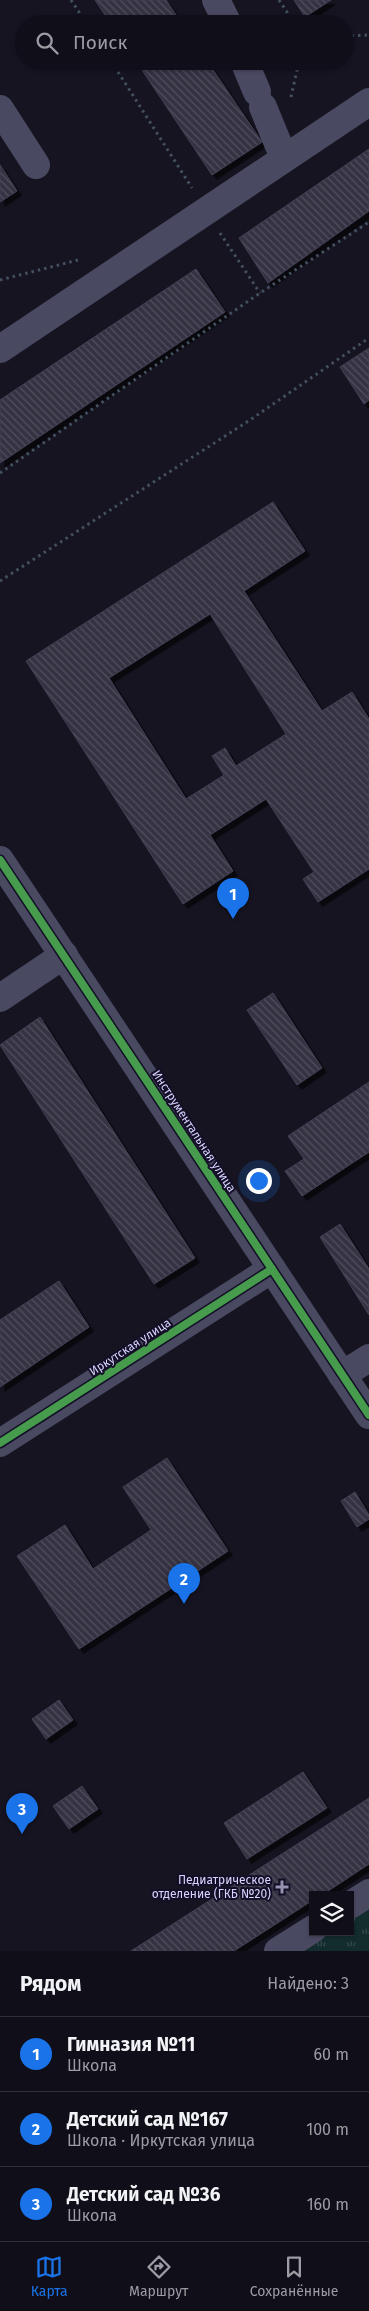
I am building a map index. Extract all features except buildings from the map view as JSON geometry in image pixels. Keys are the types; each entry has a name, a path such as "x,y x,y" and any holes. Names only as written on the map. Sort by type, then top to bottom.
{"street":[{"path":"216,0 224,15"},
{"path":"248,70 279,146 290,154"},
{"path":"0,349 200,202 290,154 369,102"},
{"path":"0,109 36,165"},
{"name":"Инструментальная улица","path":"0,860 369,1416"},
{"path":"0,998 64,954"},
{"name":"Иркутская улица","path":"0,1443 272,1270"},
{"path":"342,1374 369,1358"},
{"path":"354,1902 369,1893"},
{"path":"278,1951 309,1932"}],"path":[{"path":"71,0 81,15"},
{"path":"279,0 289,15"},
{"path":"354,36 369,35"},
{"path":"117,70 260,293"},
{"path":"0,473 260,293 369,222"},
{"path":"0,581 250,420 369,338"}],"green space":[{"path":"369,1906 369,1951 300,1951 323,1936 354,1936 354,1916"}],"cycle path":[{"path":"0,860 369,1415"},
{"path":"0,1443 272,1269"}],"place":[{"name":"Гимназия №11","path":"233,919"},
{"name":"Детский сад №167","path":"184,1604"},
{"name":"Детский сад №36","path":"22,1834"},
{"name":"Педиатрическое отделение (ГКБ №20)","path":"282,1887"}]}
